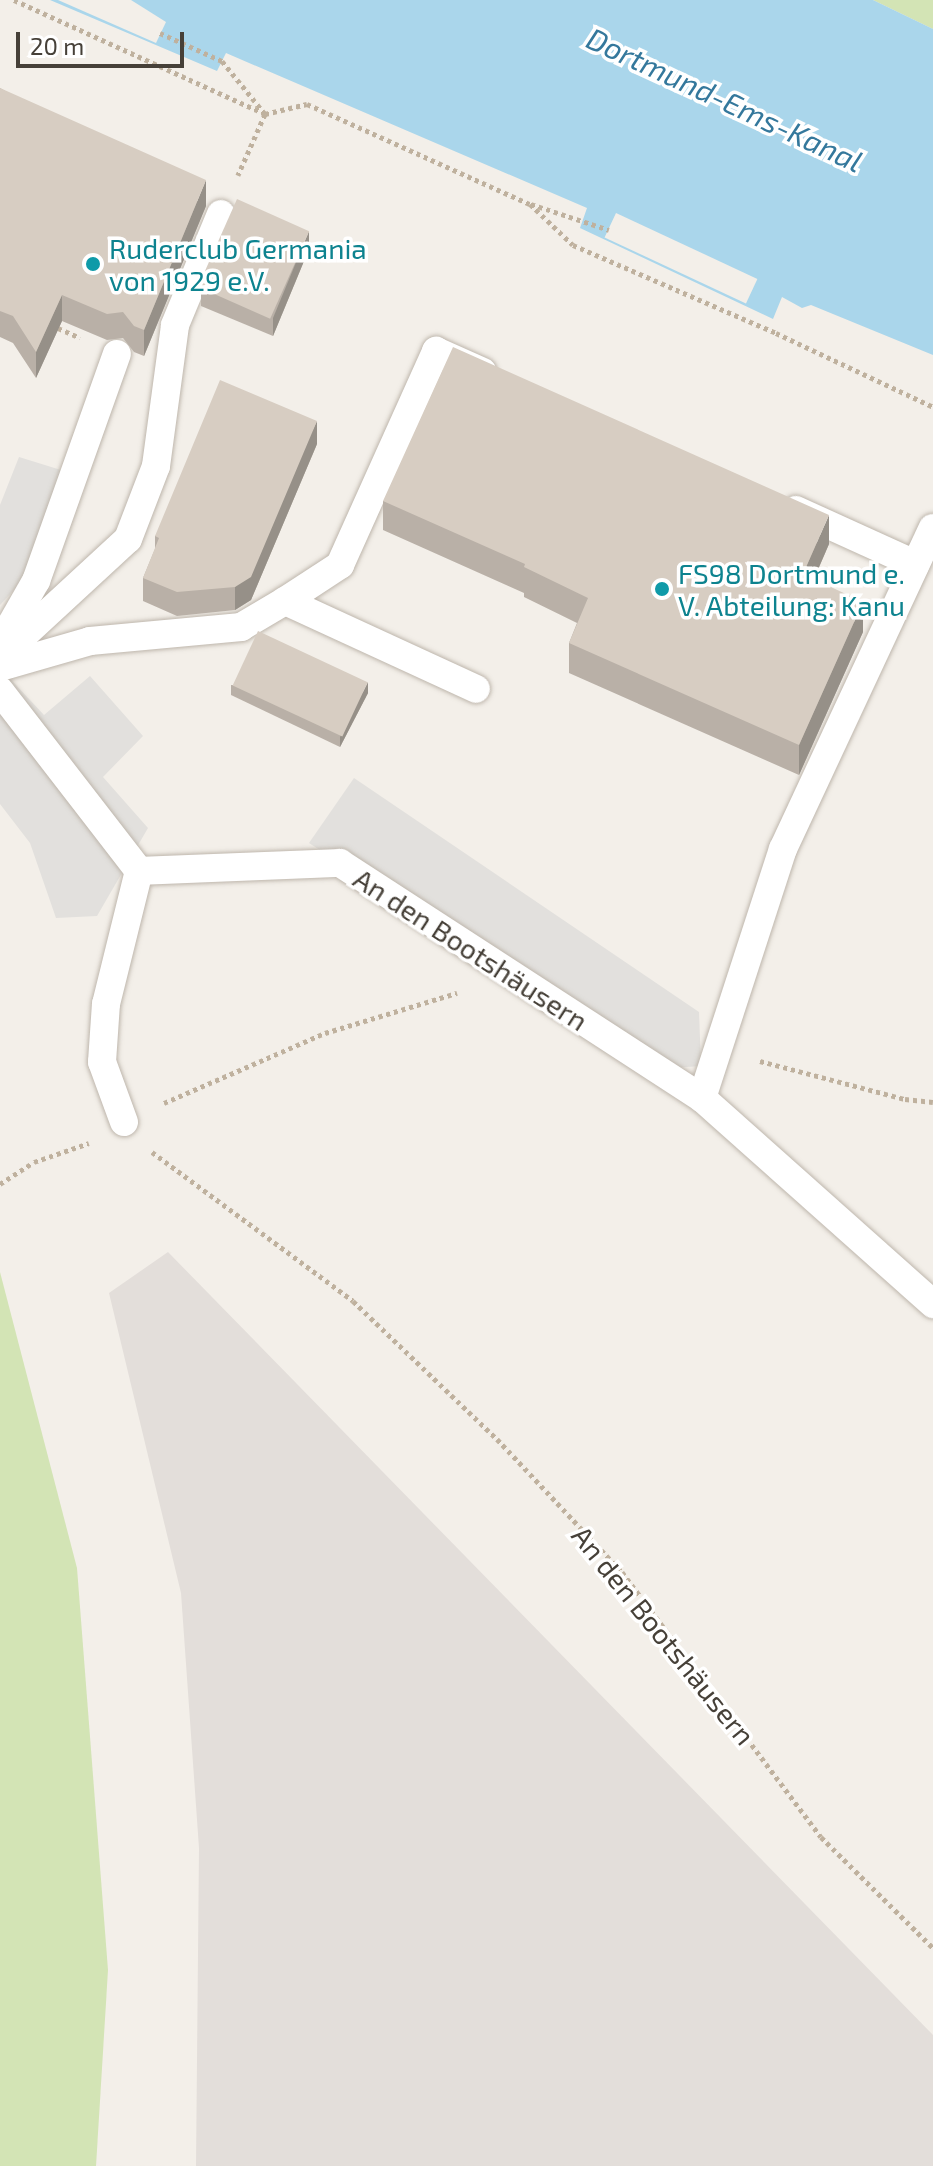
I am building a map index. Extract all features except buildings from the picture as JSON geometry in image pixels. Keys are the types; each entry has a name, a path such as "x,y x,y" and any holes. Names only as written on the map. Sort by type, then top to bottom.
{"lane":[{"path":"0,657 128,539 156,466 175,325 221,214"},
{"path":"0,667 90,641 241,627 340,565 436,351 509,383"},
{"path":"0,644 36,581 117,354"},
{"path":"771,499 915,564"},
{"path":"702,1098 783,849 933,528"},
{"path":"285,601 476,689"},
{"path":"0,691 139,871 106,1004 102,1062 124,1122"},
{"name":"An den Bootshäusern","path":"139,871 340,863 702,1098 933,1304"}],"path":[{"path":"14,0 265,114 307,104 530,204 609,230"},
{"path":"160,33 222,61 265,114"},
{"path":"221,214 265,114"},
{"path":"530,204 573,245 776,333 933,407"},
{"path":"0,1184 34,1162 112,1134 124,1122 325,1033 453,992 468,993"},
{"path":"715,1060 772,1062 905,1099 933,1102"},
{"name":"An den Bootshäusern","path":"124,1122 160,1161 353,1301 497,1439 622,1572 821,1837 933,1948"}],"shaded area":[{"path":"19,457 61,470 25,578 0,605 0,505"},
{"path":"0,668 44,715 90,676 143,736 103,777 148,828 97,916 56,918 30,843 0,804"},
{"path":"354,778 699,1012 701,1066 658,1069 309,843"},
{"path":"168,1252 933,2035 933,2166 196,2166 199,1848 181,1593 109,1293"}],"green space":[{"path":"873,0 933,0 933,29"},
{"path":"0,1272 77,1568 108,1970 96,2166 0,2166"}],"water":[{"name":"Dortmund-Ems-Kanal","path":"50,0 873,0 933,29 933,355 811,305 802,308 782,297 773,319 580,228 587,208 226,53 217,71"}],"pier":[{"path":"58,0 131,0 166,22 156,43"},
{"path":"616,213 757,279 746,303 605,237"}],"place":[{"name":"Ruderclub Germania von 1929 e.V.","path":"93,264"},
{"name":"FS98 Dortmund e. V. Abteilung: Kanu","path":"662,589"}]}
